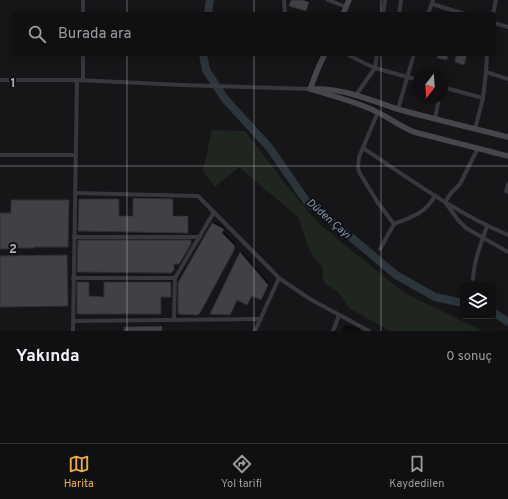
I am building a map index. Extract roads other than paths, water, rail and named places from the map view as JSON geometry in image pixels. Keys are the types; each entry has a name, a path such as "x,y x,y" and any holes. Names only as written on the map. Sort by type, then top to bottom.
{"main road":[{"path":"344,12 349,0"},
{"path":"310,90 324,56"},
{"path":"310,90 324,89 356,95 398,109 508,137"},
{"path":"310,90 355,103 378,112 404,128 414,132 508,156"}],"street":[{"path":"83,0 83,12"},
{"path":"284,0 285,12"},
{"path":"328,0 346,7"},
{"path":"383,12 385,0"},
{"path":"399,12 401,0"},
{"path":"493,12 496,0"},
{"path":"429,12 433,2 460,12"},
{"path":"496,24 508,27"},
{"path":"83,56 83,80"},
{"path":"351,56 375,68 412,78"},
{"path":"356,95 375,68 377,56"},
{"path":"398,109 413,56"},
{"path":"475,129 483,98 487,56"},
{"path":"486,72 508,79"},
{"path":"0,80 83,80 310,90"},
{"path":"73,331 77,80"},
{"path":"448,89 483,98"},
{"path":"435,119 438,104"},
{"path":"378,112 359,157 358,168 378,203 394,224"},
{"path":"363,148 446,202 487,226 508,235"},
{"path":"446,202 451,193 460,184 478,148"},
{"path":"0,155 76,156"},
{"path":"508,184 506,191 508,192"},
{"path":"75,193 198,196 279,278 310,298 369,331"},
{"path":"380,248 394,224 415,216 429,205 435,195"},
{"path":"446,202 458,220 466,228 508,252"},
{"path":"174,319 175,278 214,212"},
{"path":"473,279 477,259 487,226"},
{"path":"74,237 200,237"},
{"path":"73,278 175,278"},
{"path":"255,331 279,278"},
{"path":"333,331 339,314"},
{"path":"73,321 261,319"}],"waterway":[{"name":"Düden Çayı","path":"208,12 210,0"},
{"name":"Düden Çayı","path":"203,56 206,70 225,99 269,147 307,202 396,275 435,297 460,302"},
{"name":"Düden Çayı","path":"496,314 508,322"}]}
